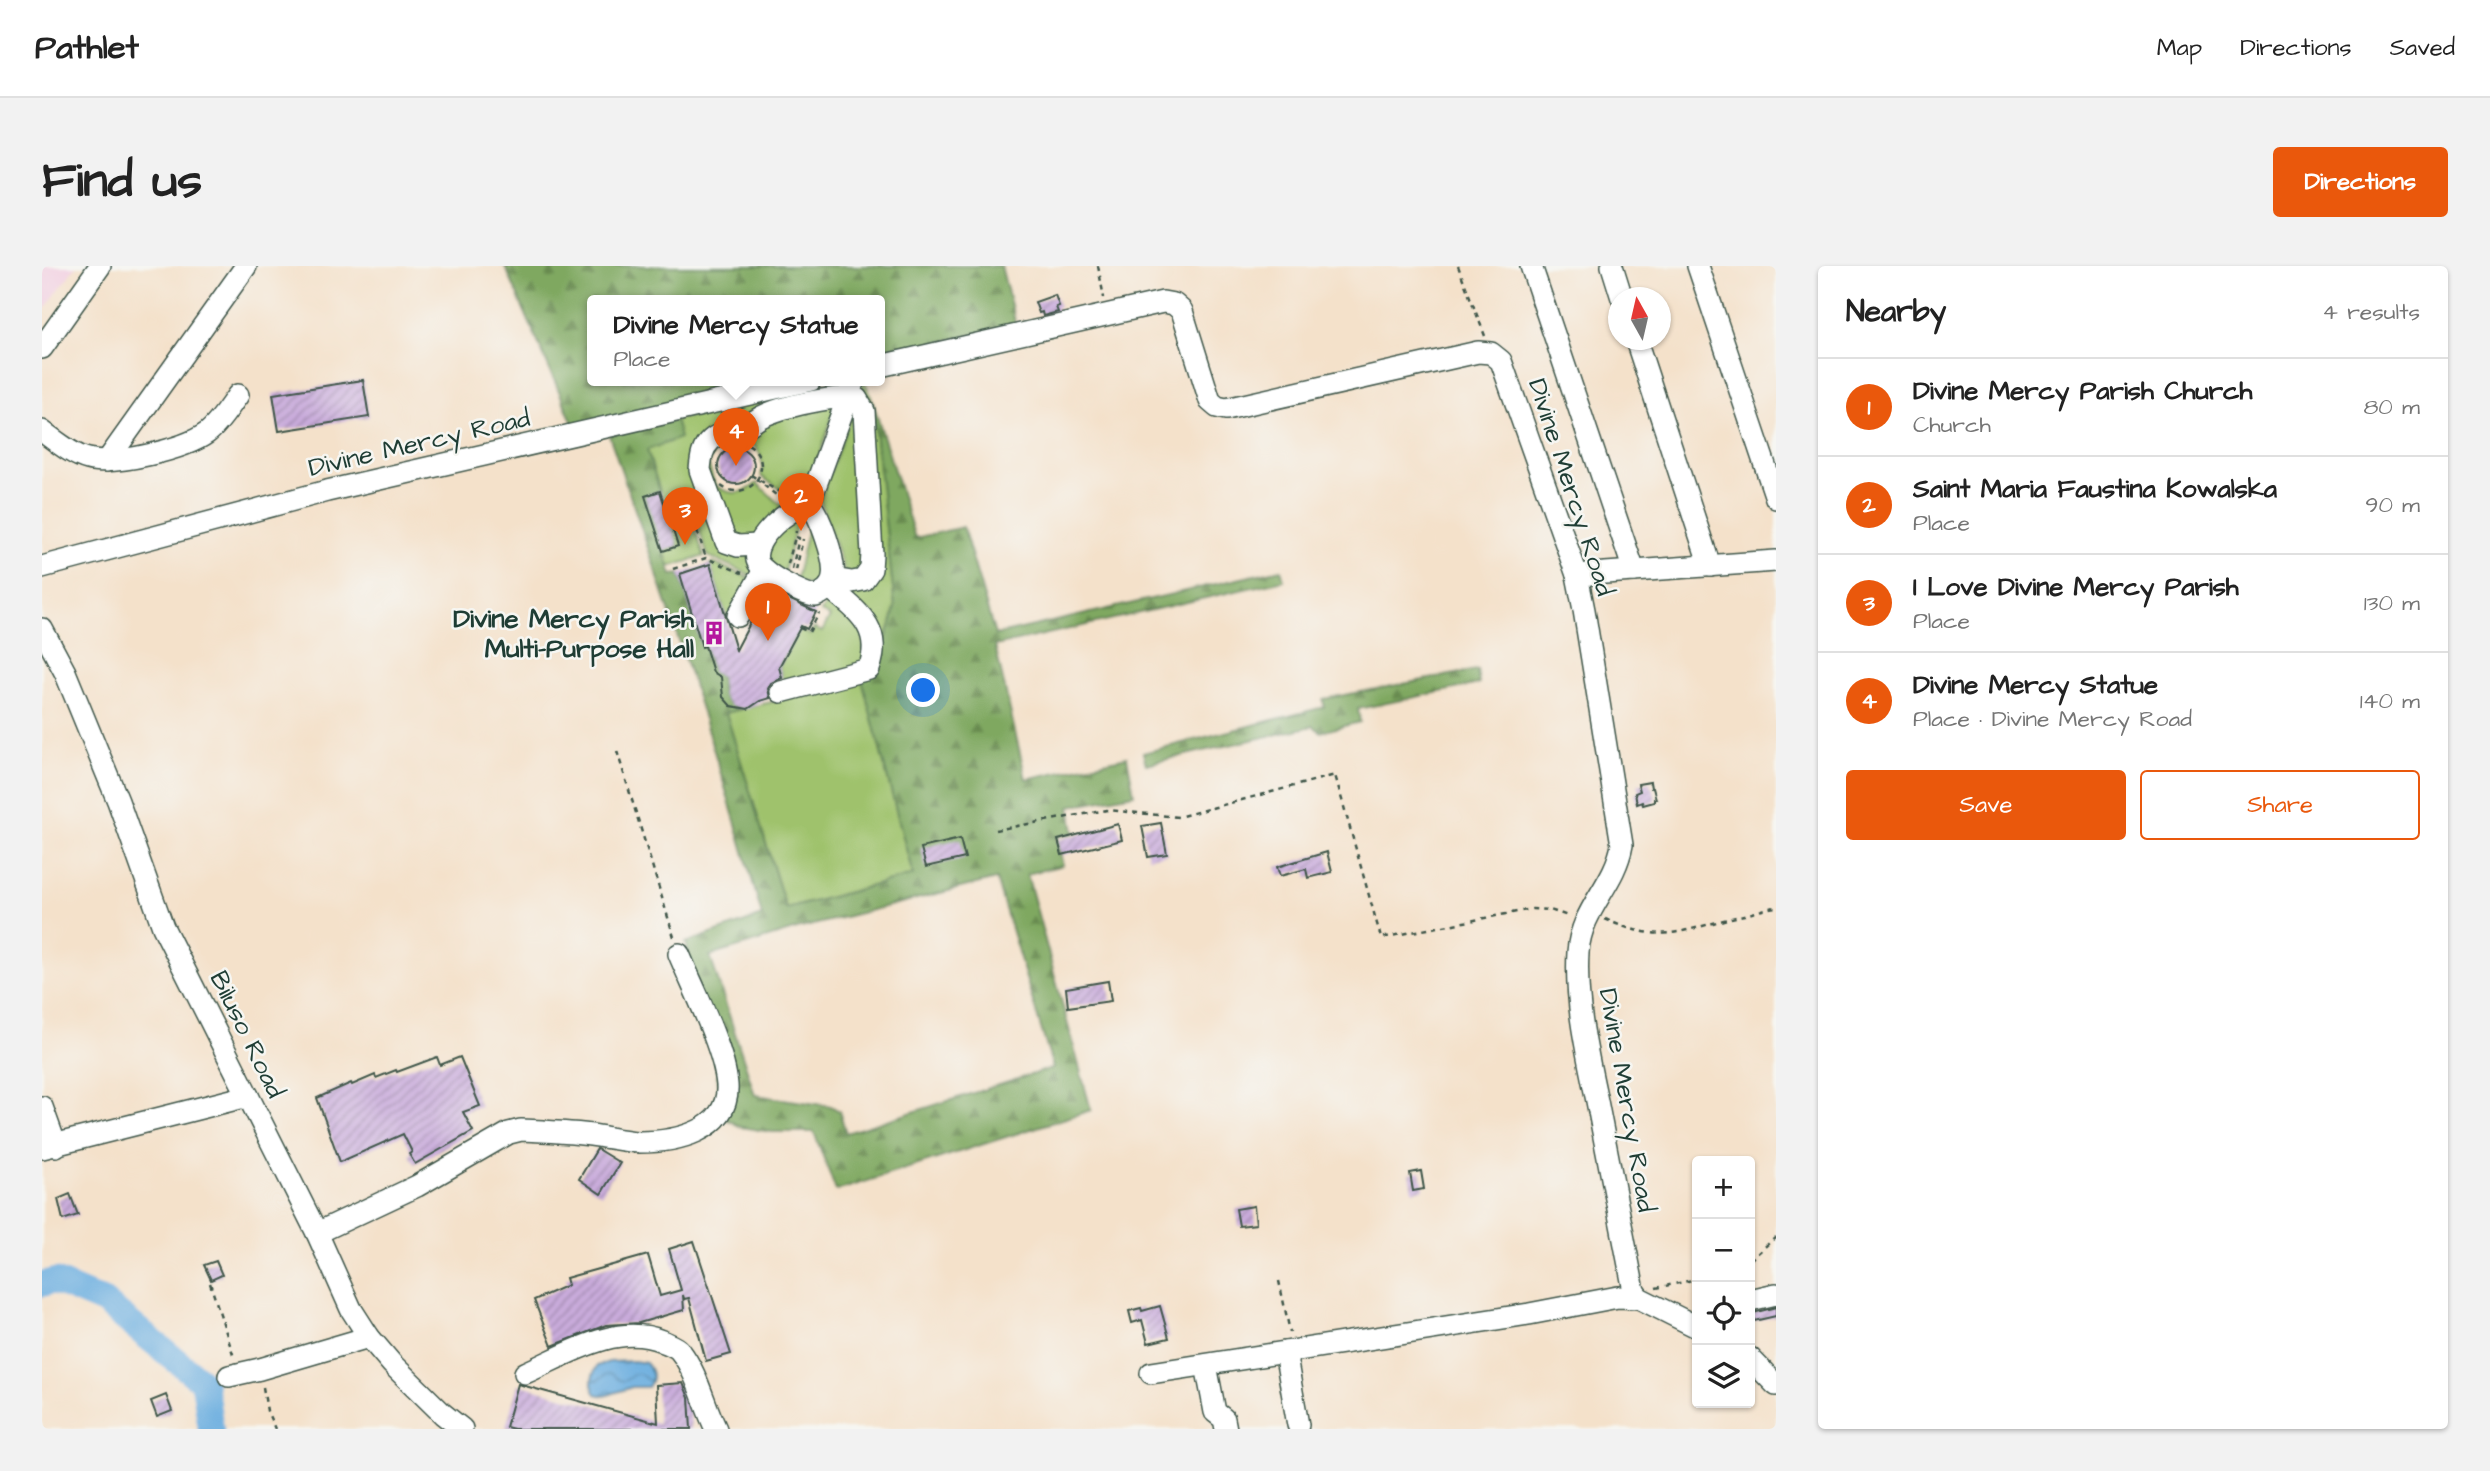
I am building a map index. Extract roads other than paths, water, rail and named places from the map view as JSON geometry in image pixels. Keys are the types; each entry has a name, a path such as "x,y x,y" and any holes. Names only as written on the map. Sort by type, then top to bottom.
{"street":[{"path":"42,348 100,266"},
{"path":"107,461 246,266"},
{"path":"1612,266 1619,287"},
{"path":"1698,266 1776,498"},
{"path":"1533,267 1634,571"},
{"name":"Divine Mercy Road","path":"885,365 1163,302 1174,304 1182,311 1210,401 1217,407 1226,409 1478,352 1491,353 1501,361 1577,575 1622,845 1619,861 1587,917 1578,964 1578,990 1584,1038 1636,1294"},
{"path":"1639,350 1710,566"},
{"name":"Divine Mercy Road","path":"42,567 327,491 785,386"},
{"path":"738,616 761,575 757,560 759,545 772,527 801,506 849,386"},
{"path":"759,545 726,542 702,478 701,458 704,449 717,435 745,427 768,415 824,399 849,386"},
{"path":"761,575 804,594 863,580 871,569 864,411 849,386"},
{"path":"42,431 88,459 135,459 175,447 208,432 239,395"},
{"path":"801,506 817,514 830,553 827,587"},
{"path":"1577,575 1776,561"},
{"path":"781,692 869,669 873,651 869,626 856,610 827,587"},
{"name":"Biluso Road","path":"42,629 65,672 118,801 163,926 317,1233 351,1309 369,1337 418,1391 462,1429"},
{"path":"317,1233 417,1186 509,1133 521,1130 593,1135 638,1142 674,1140 697,1132 715,1121 727,1094 727,1083 720,1055 680,954"},
{"path":"42,1107 49,1147 248,1096"},
{"path":"1151,1373 1636,1294 1692,1324"},
{"path":"1755,1299 1776,1294"},
{"path":"525,1373 592,1343 620,1336 647,1335 678,1348 694,1371 710,1423"},
{"path":"234,1375 369,1337"},
{"path":"1291,1351 1297,1424"},
{"path":"1755,1363 1776,1385"},
{"path":"1206,1365 1215,1412 1224,1419 1226,1429"}],"water":[{"path":"609,1362 646,1363 650,1369 652,1378 648,1387 632,1387 605,1396 596,1394 592,1380 597,1366"}],"waterway":[{"path":"42,1284 54,1281 104,1302 204,1383 211,1429"}],"place":[{"name":"Divine Mercy Statue","path":"736,466"},
{"name":"Saint Maria Faustina Kowalska","path":"801,531"},
{"name":"I Love Divine Mercy Parish","path":"685,545"},
{"name":"Divine Mercy Parish Multi-Purpose Hall","path":"714,633"},
{"name":"Divine Mercy Parish Church","path":"768,641"}]}
